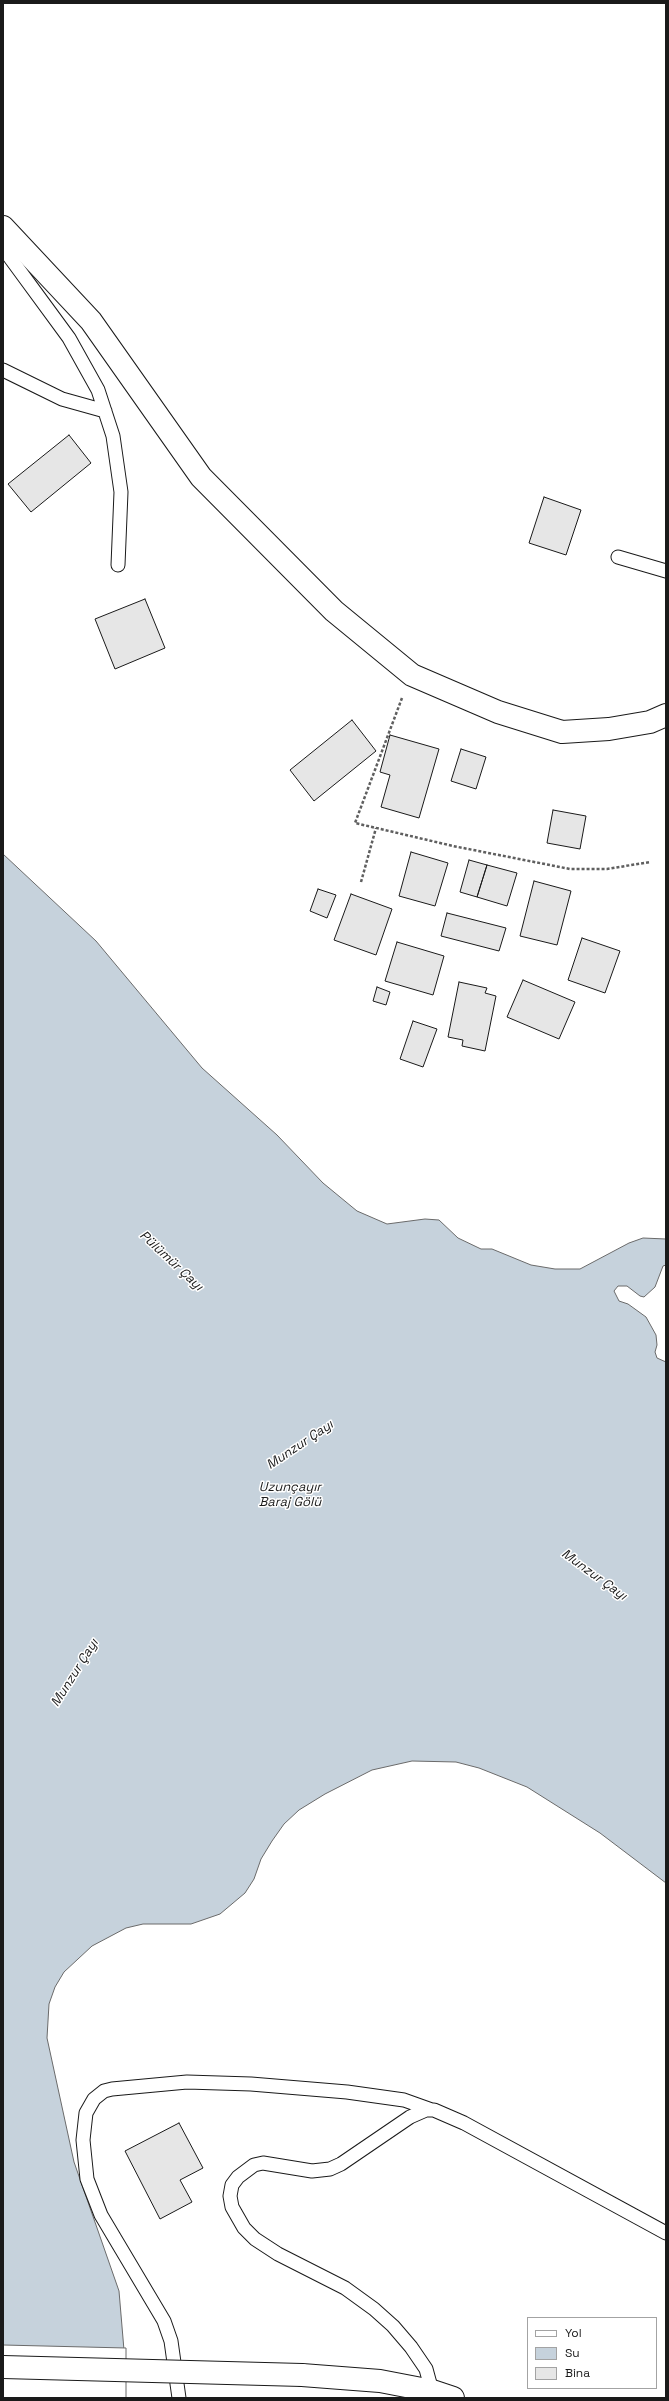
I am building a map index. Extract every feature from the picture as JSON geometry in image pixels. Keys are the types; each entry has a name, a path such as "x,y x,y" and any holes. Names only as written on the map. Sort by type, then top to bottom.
{"street":[{"path":"3,227 91,321 201,477 334,611 412,675 498,712 562,732 608,729 650,722 666,716"},
{"path":"3,2367 302,2375 380,2381 432,2391 452,2398"}],"lane":[{"path":"3,248 69,338 98,390 113,436 120,492 118,565"},
{"path":"3,370 62,399 105,411"},
{"path":"618,557 666,572"},
{"path":"179,2398 171,2341 164,2321 101,2216 87,2178 83,2140 86,2113 94,2099 108,2090 139,2085 187,2082 237,2083 347,2092 404,2100 434,2110 464,2123 666,2233"},
{"path":"432,2391 426,2369 411,2347 393,2326 345,2288 278,2254 255,2239 238,2218 230,2196 232,2185 238,2177 254,2165 274,2163 312,2171 330,2169 341,2164 410,2117 426,2110 434,2110"}],"path":[{"path":"412,675 355,823 570,870 607,869 650,862"},
{"path":"361,882 376,828"}],"water":[{"name":"Uzunçayır Baraj Gölü","path":"3,854 96,941 202,1068 277,1135 323,1183 357,1211 387,1224 425,1219 439,1220 458,1238 481,1249 492,1249 531,1265 555,1269 580,1269 629,1243 643,1238 666,1239 666,1265 663,1266 655,1287 644,1297 640,1296 627,1286 618,1286 614,1291 619,1301 628,1304 646,1317 656,1335 657,1345 655,1352 657,1358 666,1362 666,1883 600,1833 527,1787 479,1768 456,1762 412,1761 372,1770 325,1794 299,1810 284,1824 272,1841 261,1859 254,1879 245,1893 220,1914 191,1924 143,1924 126,1928 92,1946 64,1972 55,1987 49,2004 47,2038 74,2162 119,2291 125,2362 3,2398"}],"pier":[{"path":"3,2345 126,2348 126,2398 3,2398"}],"building":[{"path":"69,435 91,463 31,512 8,484"},
{"path":"544,497 581,510 566,555 529,543"},
{"path":"145,599 165,648 115,669 95,619"},
{"path":"352,720 376,751 314,801 290,770"},
{"path":"390,735 439,749 419,818 381,807 390,775 380,772"},
{"path":"461,749 486,757 476,789 451,781"},
{"path":"553,810 586,816 580,849 547,843"},
{"path":"411,852 448,863 435,906 399,896"},
{"path":"469,860 487,865 477,897 460,892"},
{"path":"487,865 517,873 507,906 477,897"},
{"path":"534,881 571,891 557,945 520,936"},
{"path":"318,889 336,895 327,918 310,911"},
{"path":"351,894 392,909 376,955 334,940"},
{"path":"447,913 506,928 499,951 441,936"},
{"path":"582,938 620,951 605,993 568,980"},
{"path":"397,942 444,956 433,995 385,981"},
{"path":"523,980 575,1002 559,1039 507,1017"},
{"path":"459,982 487,988 485,993 496,996 485,1051 462,1046 463,1040 448,1037"},
{"path":"377,987 390,992 386,1005 373,1001"},
{"path":"413,1021 437,1029 423,1067 400,1059"},
{"path":"179,2123 203,2168 180,2180 192,2202 160,2219 125,2151"}],"water label":[{"name":"Pülümür Çayı","path":"171,1261"},
{"name":"Munzur Çayı","path":"300,1445"},
{"name":"Munzur Çayı","path":"594,1575"},
{"name":"Munzur Çayı","path":"75,1673"}]}
